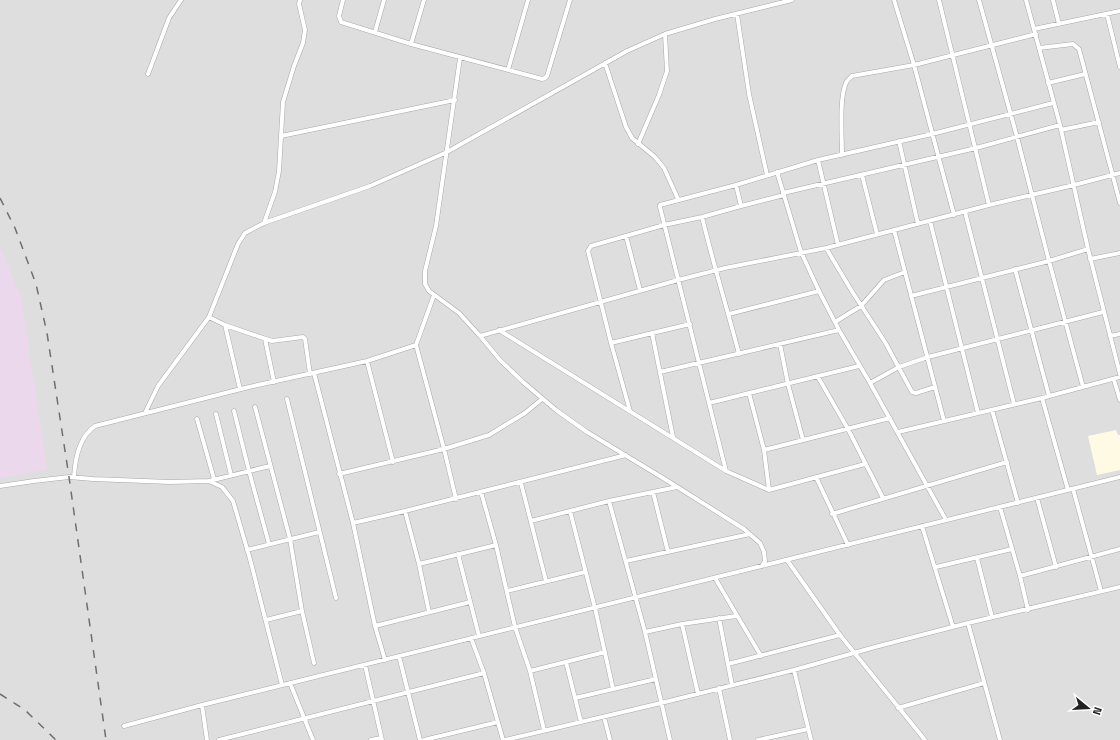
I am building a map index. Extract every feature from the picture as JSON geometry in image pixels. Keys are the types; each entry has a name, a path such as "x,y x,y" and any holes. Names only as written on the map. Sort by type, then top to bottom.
{"street":[{"path":"148,74 169,18 181,0"},
{"path":"264,223 275,192 279,171 283,102 303,43 305,30 299,4 300,0"},
{"path":"343,0 339,16 341,22 460,58 542,79 545,78 568,0"},
{"path":"375,32 384,0"},
{"path":"411,44 424,0"},
{"path":"508,70 528,0"},
{"path":"145,414 158,386 209,317 238,244 245,233 264,223 370,186 447,152 626,51 665,34 715,19 792,0"},
{"path":"894,0 914,64 954,215"},
{"path":"939,0 989,205"},
{"path":"979,0 1083,387"},
{"path":"1032,0 1027,1 1074,185 1103,312 1120,374"},
{"path":"1053,0 1059,24"},
{"path":"1034,29 1120,11"},
{"path":"737,14 750,94 767,175"},
{"path":"1107,14 1120,66"},
{"path":"638,144 660,95 667,71 665,34"},
{"path":"842,155 844,89 847,81 852,76 914,64 1036,34"},
{"path":"1039,48 1073,44 1079,49 1120,203"},
{"path":"460,58 436,226 425,271 425,284 434,295 459,314 500,360 556,410 587,432 750,534 760,543 764,552 765,561 762,566"},
{"path":"605,63 626,127 632,138 655,157 664,168 678,199"},
{"path":"1048,83 1086,74"},
{"path":"280,136 455,100"},
{"path":"726,471 698,364 690,324 660,205 818,160 932,134 970,123 1053,103"},
{"path":"630,412 610,343 601,300 588,251 591,246 664,225 702,217 823,184 1017,137 1098,122"},
{"path":"899,142 918,224"},
{"path":"818,160 838,245"},
{"path":"778,172 801,252 819,292 946,520"},
{"path":"480,336 601,300 678,280 801,252 826,248 989,205 1120,173"},
{"path":"862,175 877,234"},
{"path":"736,184 741,206"},
{"path":"965,212 1014,404"},
{"path":"702,217 715,271 729,314 739,354"},
{"path":"930,221 978,413"},
{"path":"894,230 944,421"},
{"path":"626,236 640,290"},
{"path":"826,248 885,342 912,392 916,393 935,387"},
{"path":"911,296 1049,261 1088,249"},
{"path":"1090,259 1120,253"},
{"path":"1015,269 1048,396"},
{"path":"835,322 861,306 884,280 905,272"},
{"path":"729,314 819,292"},
{"path":"434,295 416,345 456,499"},
{"path":"870,383 899,367 928,357 1103,312"},
{"path":"209,317 225,325 272,342 300,337 305,339 312,373 352,523 375,626 385,660"},
{"path":"610,343 690,324"},
{"path":"225,325 240,389"},
{"path":"499,330 726,471 769,490 865,464"},
{"path":"660,372 839,330"},
{"path":"652,333 673,437"},
{"path":"1110,336 1120,334"},
{"path":"265,339 274,382"},
{"path":"780,344 788,384 803,440"},
{"path":"74,477 75,460 80,447 90,430 95,426 240,389 367,361 416,345"},
{"path":"367,361 393,462"},
{"path":"709,403 859,366"},
{"path":"818,377 848,429 883,498"},
{"path":"898,432 1042,398 1114,380 1120,377"},
{"path":"1114,380 1120,400"},
{"path":"748,393 764,450 769,490"},
{"path":"1042,398 1091,556 1100,591"},
{"path":"287,399 336,598"},
{"path":"340,474 444,449 489,435 525,413 542,399"},
{"path":"255,407 290,539 302,610 314,663"},
{"path":"992,410 1018,503"},
{"path":"234,411 269,544"},
{"path":"216,414 231,475"},
{"path":"764,450 890,418"},
{"path":"197,419 214,480"},
{"path":"352,523 521,483 626,455"},
{"path":"832,514 1007,462"},
{"path":"0,486 74,477 170,482 209,481 270,466"},
{"path":"816,477 832,514 848,545"},
{"path":"124,726 290,683 1120,477"},
{"path":"209,481 222,487 233,501 266,620 282,685"},
{"path":"521,483 546,581"},
{"path":"531,521 609,501 677,487"},
{"path":"481,492 496,545 516,627 530,671 544,730"},
{"path":"654,492 668,552"},
{"path":"1037,498 1056,567"},
{"path":"609,501 645,632 670,740"},
{"path":"1000,507 1028,610"},
{"path":"405,511 429,612"},
{"path":"570,511 595,608 613,689"},
{"path":"922,526 936,567 953,627"},
{"path":"247,550 319,532"},
{"path":"626,561 750,534"},
{"path":"418,564 496,545"},
{"path":"1020,576 1120,548"},
{"path":"936,567 1012,549"},
{"path":"458,554 479,636"},
{"path":"977,558 992,617"},
{"path":"787,560 840,636 855,652 898,708 925,740"},
{"path":"507,591 585,572"},
{"path":"715,578 736,616 761,656"},
{"path":"471,638 484,673 504,740 698,694 794,670 855,652 968,623 1120,587"},
{"path":"375,626 470,602"},
{"path":"266,620 302,610"},
{"path":"645,632 682,624 736,616"},
{"path":"719,618 732,685"},
{"path":"968,623 1000,740"},
{"path":"682,624 698,694"},
{"path":"728,664 840,636"},
{"path":"530,671 605,652"},
{"path":"399,656 420,740"},
{"path":"566,662 581,722"},
{"path":"364,665 382,739 371,740"},
{"path":"794,670 811,740"},
{"path":"219,740 484,673"},
{"path":"575,698 656,679"},
{"path":"290,683 314,740"},
{"path":"898,708 984,683"},
{"path":"719,688 730,740"},
{"path":"202,705 208,740"},
{"path":"604,717 610,740"},
{"path":"424,740 498,722"},
{"path":"758,740 808,729"}],"shaded area":[{"path":"0,0 1120,0 1120,740 0,740"},
{"path":"0,247 21,297 47,469 0,478"},
{"path":"1116,430 1118,435 1120,435 1120,470 1097,475 1088,436"}],"railway":[{"path":"0,198 15,228 36,284 47,333 106,740"},
{"path":"0,694 25,710 56,740"}]}
